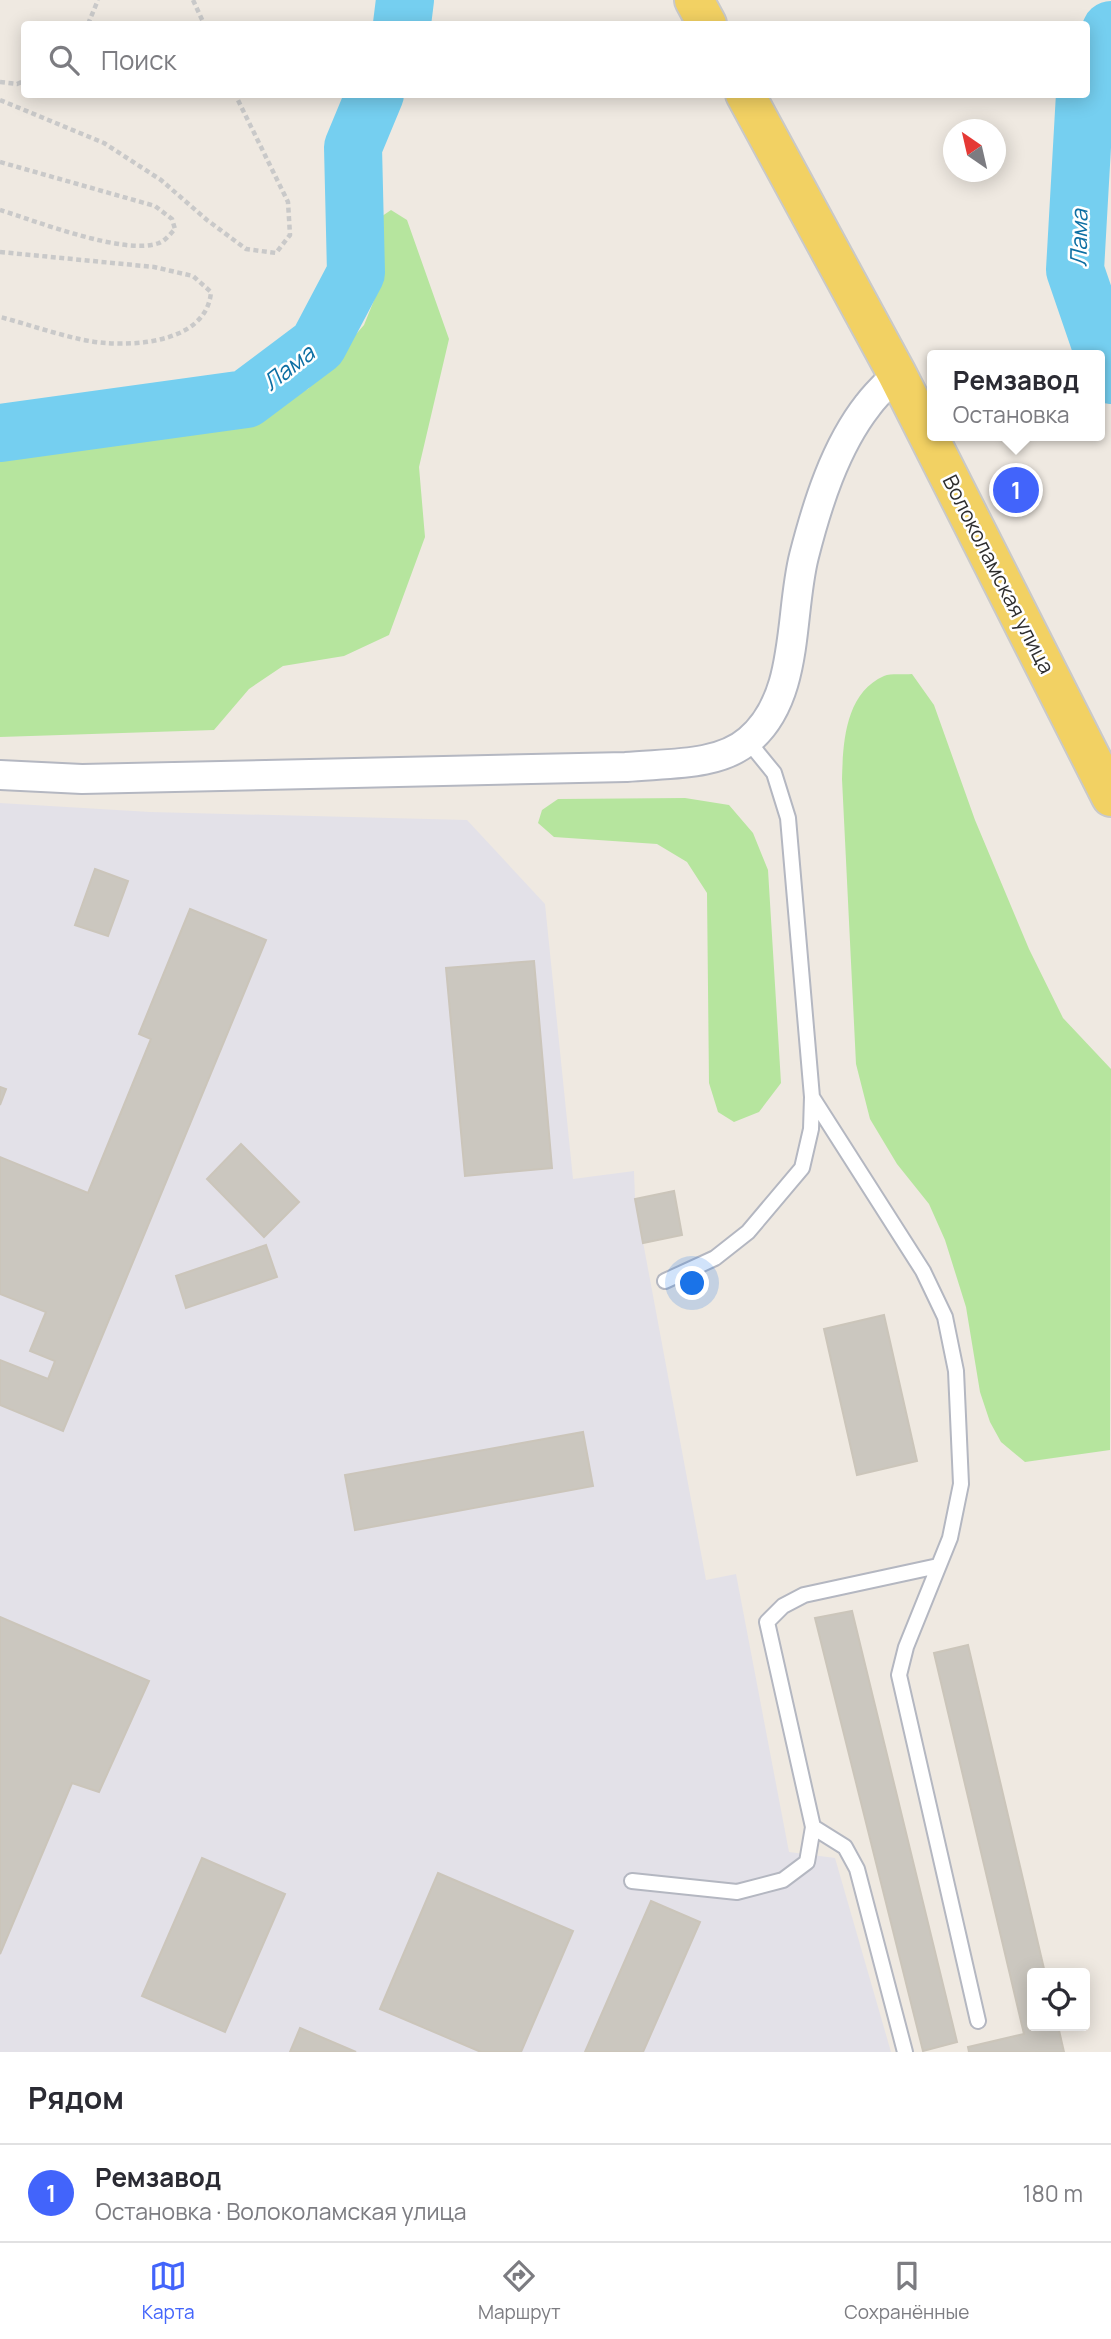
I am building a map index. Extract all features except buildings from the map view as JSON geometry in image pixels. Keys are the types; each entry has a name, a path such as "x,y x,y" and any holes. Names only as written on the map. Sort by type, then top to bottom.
{"main road":[{"path":"694,0 705,21"},
{"name":"Волоколамская улица","path":"747,98 927,433"},
{"name":"Волоколамская улица","path":"931,441 1111,797"}],"street":[{"path":"0,775 82,779 626,767 711,758 748,741 771,714 784,681 804,557 836,459 867,405 897,374"}],"lane":[{"path":"666,1280 715,1258 748,1232 802,1168 811,1129 812,1097 788,818 774,773 748,741"},
{"path":"812,1097 923,1271 945,1317 956,1371 961,1484 950,1538 906,1647 899,1675 978,2021"},
{"path":"632,1881 737,1892 783,1880 807,1862 813,1827 767,1622 783,1606 804,1595 938,1566"},
{"path":"813,1827 845,1847 857,1869 905,2052"}],"path":[{"path":"89,21 98,0"},
{"path":"193,0 203,21"},
{"path":"0,82 21,82"},
{"path":"0,100 104,143 161,180 207,220 246,248 276,253 290,234 288,202 236,98"},
{"path":"0,162 155,206 172,219 175,229 162,242 146,246 111,243 0,210"},
{"path":"0,252 154,267 193,276 211,292 210,306 192,327 158,341 104,344 0,317"}],"shaded area":[{"path":"0,803 150,812 467,820 545,904 573,1179 634,1171 635,1199 706,1580 736,1574 789,1852 835,1858 891,2052 0,2052"}],"green space":[{"path":"391,210 407,220 449,339 419,467 425,537 389,635 344,656 283,666 249,689 214,730 0,737 0,451 125,443 235,420 308,389 364,325 383,278 375,221"},
{"path":"912,674 934,705 975,820 1029,949 1063,1018 1111,1069 1110,1450 1025,1462 1001,1442 990,1422 980,1392 966,1307 945,1240 929,1204 897,1164 870,1119 856,1064 842,779 845,735 854,707 871,684 884,676"},
{"path":"685,798 729,805 753,833 768,870 781,1083 759,1112 734,1122 718,1112 709,1083 707,893 687,862 657,844 554,837 538,823 542,810 558,799"}],"waterway":[{"name":"Лама","path":"402,21 405,0"},
{"name":"Лама","path":"1090,75 1111,30"},
{"name":"Лама","path":"0,433 246,399 318,345 356,273 353,147 373,98"},
{"name":"Лама","path":"1085,98 1075,270 1102,350"},
{"name":"Лама","path":"1105,358 1111,375"}],"place":[{"name":"Ремзавод","path":"1016,490"}]}
